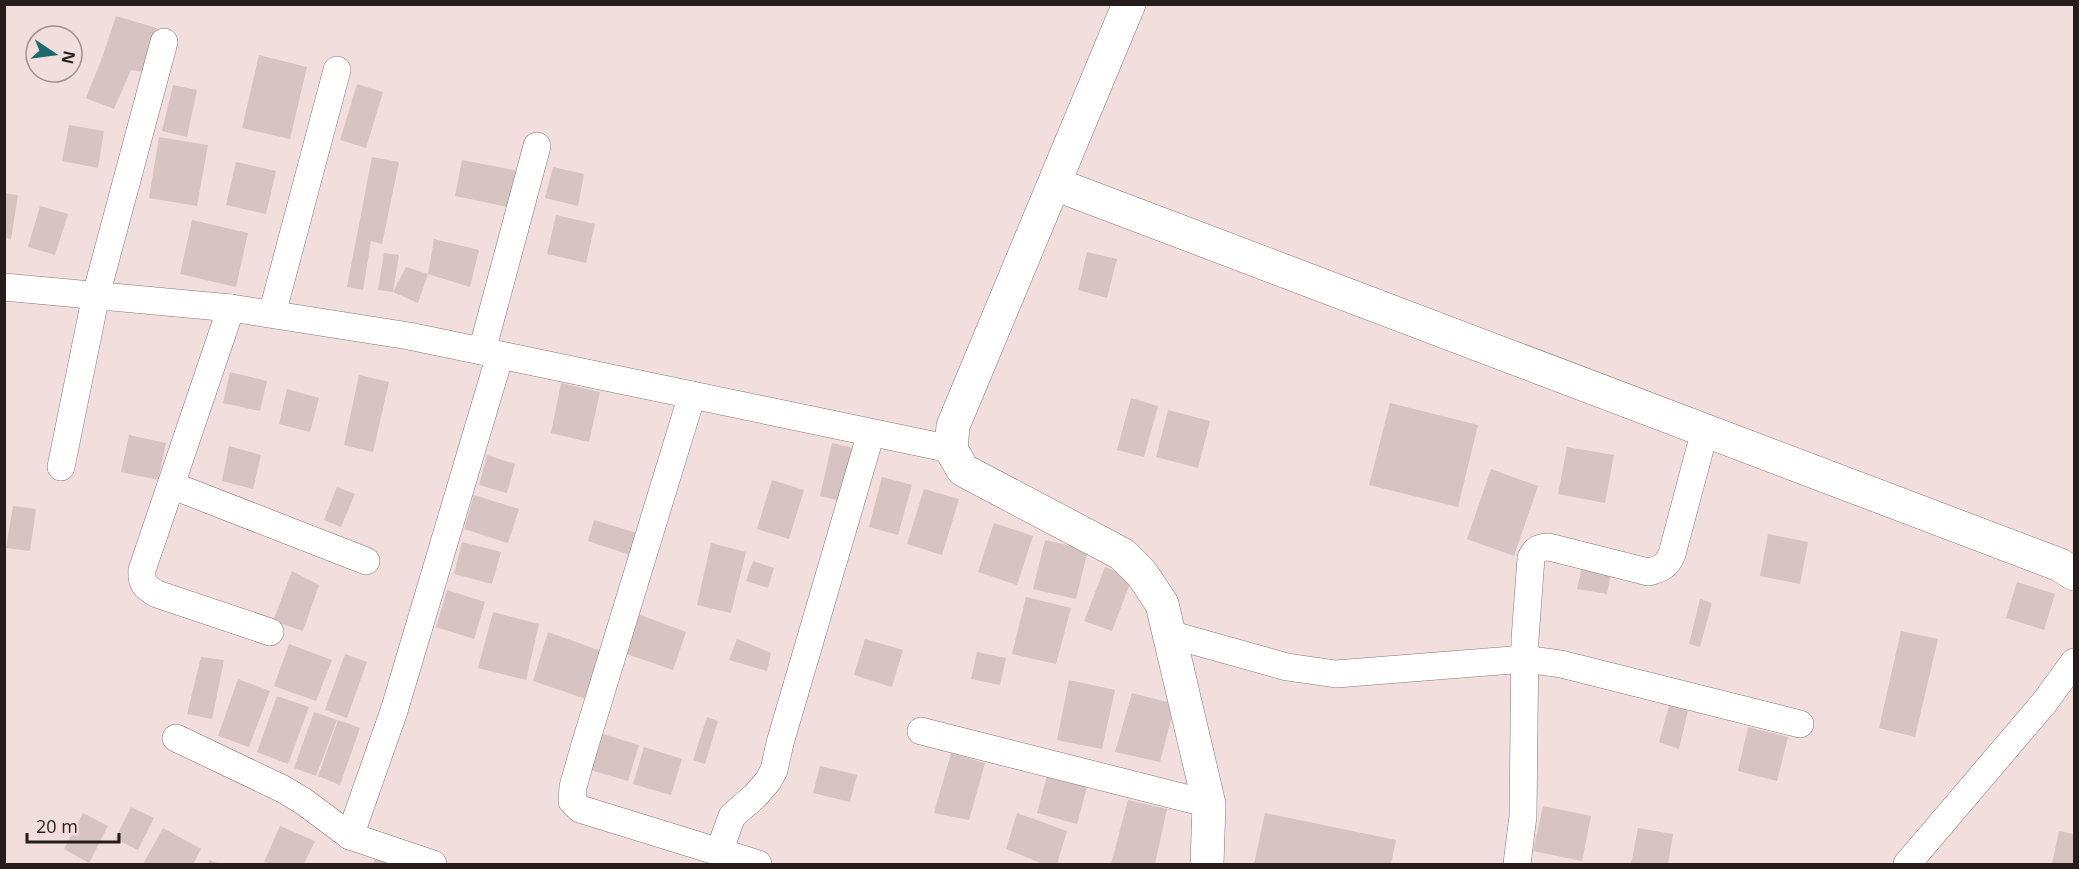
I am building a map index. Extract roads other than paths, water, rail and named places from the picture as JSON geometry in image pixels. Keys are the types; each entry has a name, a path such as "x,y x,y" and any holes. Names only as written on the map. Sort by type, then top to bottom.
{"street":[{"path":"1129,4 953,426 951,449 963,470 1122,554 1142,574 1162,604 1209,804 1207,864"},
{"path":"61,467 96,295 164,42"},
{"path":"272,314 337,70"},
{"path":"350,836 394,711 491,353 537,146"},
{"path":"1055,184 2060,565 2074,574"},
{"path":"4,287 231,308 409,336 951,449"},
{"path":"231,308 142,570 141,582 157,594 270,632"},
{"path":"692,395 584,748 573,787 572,801 580,809 758,864"},
{"path":"1517,864 1523,816 1525,659 1533,552 1549,547 1648,572 1660,570 1668,563 1672,554 1704,430"},
{"path":"719,852 732,816 755,796 774,770 872,433"},
{"path":"171,485 366,561"},
{"path":"1169,634 1287,668 1336,674 1525,659 1561,664 1800,724"},
{"path":"1907,864 2044,703 2074,662"},
{"path":"921,731 1209,804"},
{"path":"176,738 283,789 350,836 433,864"}]}
